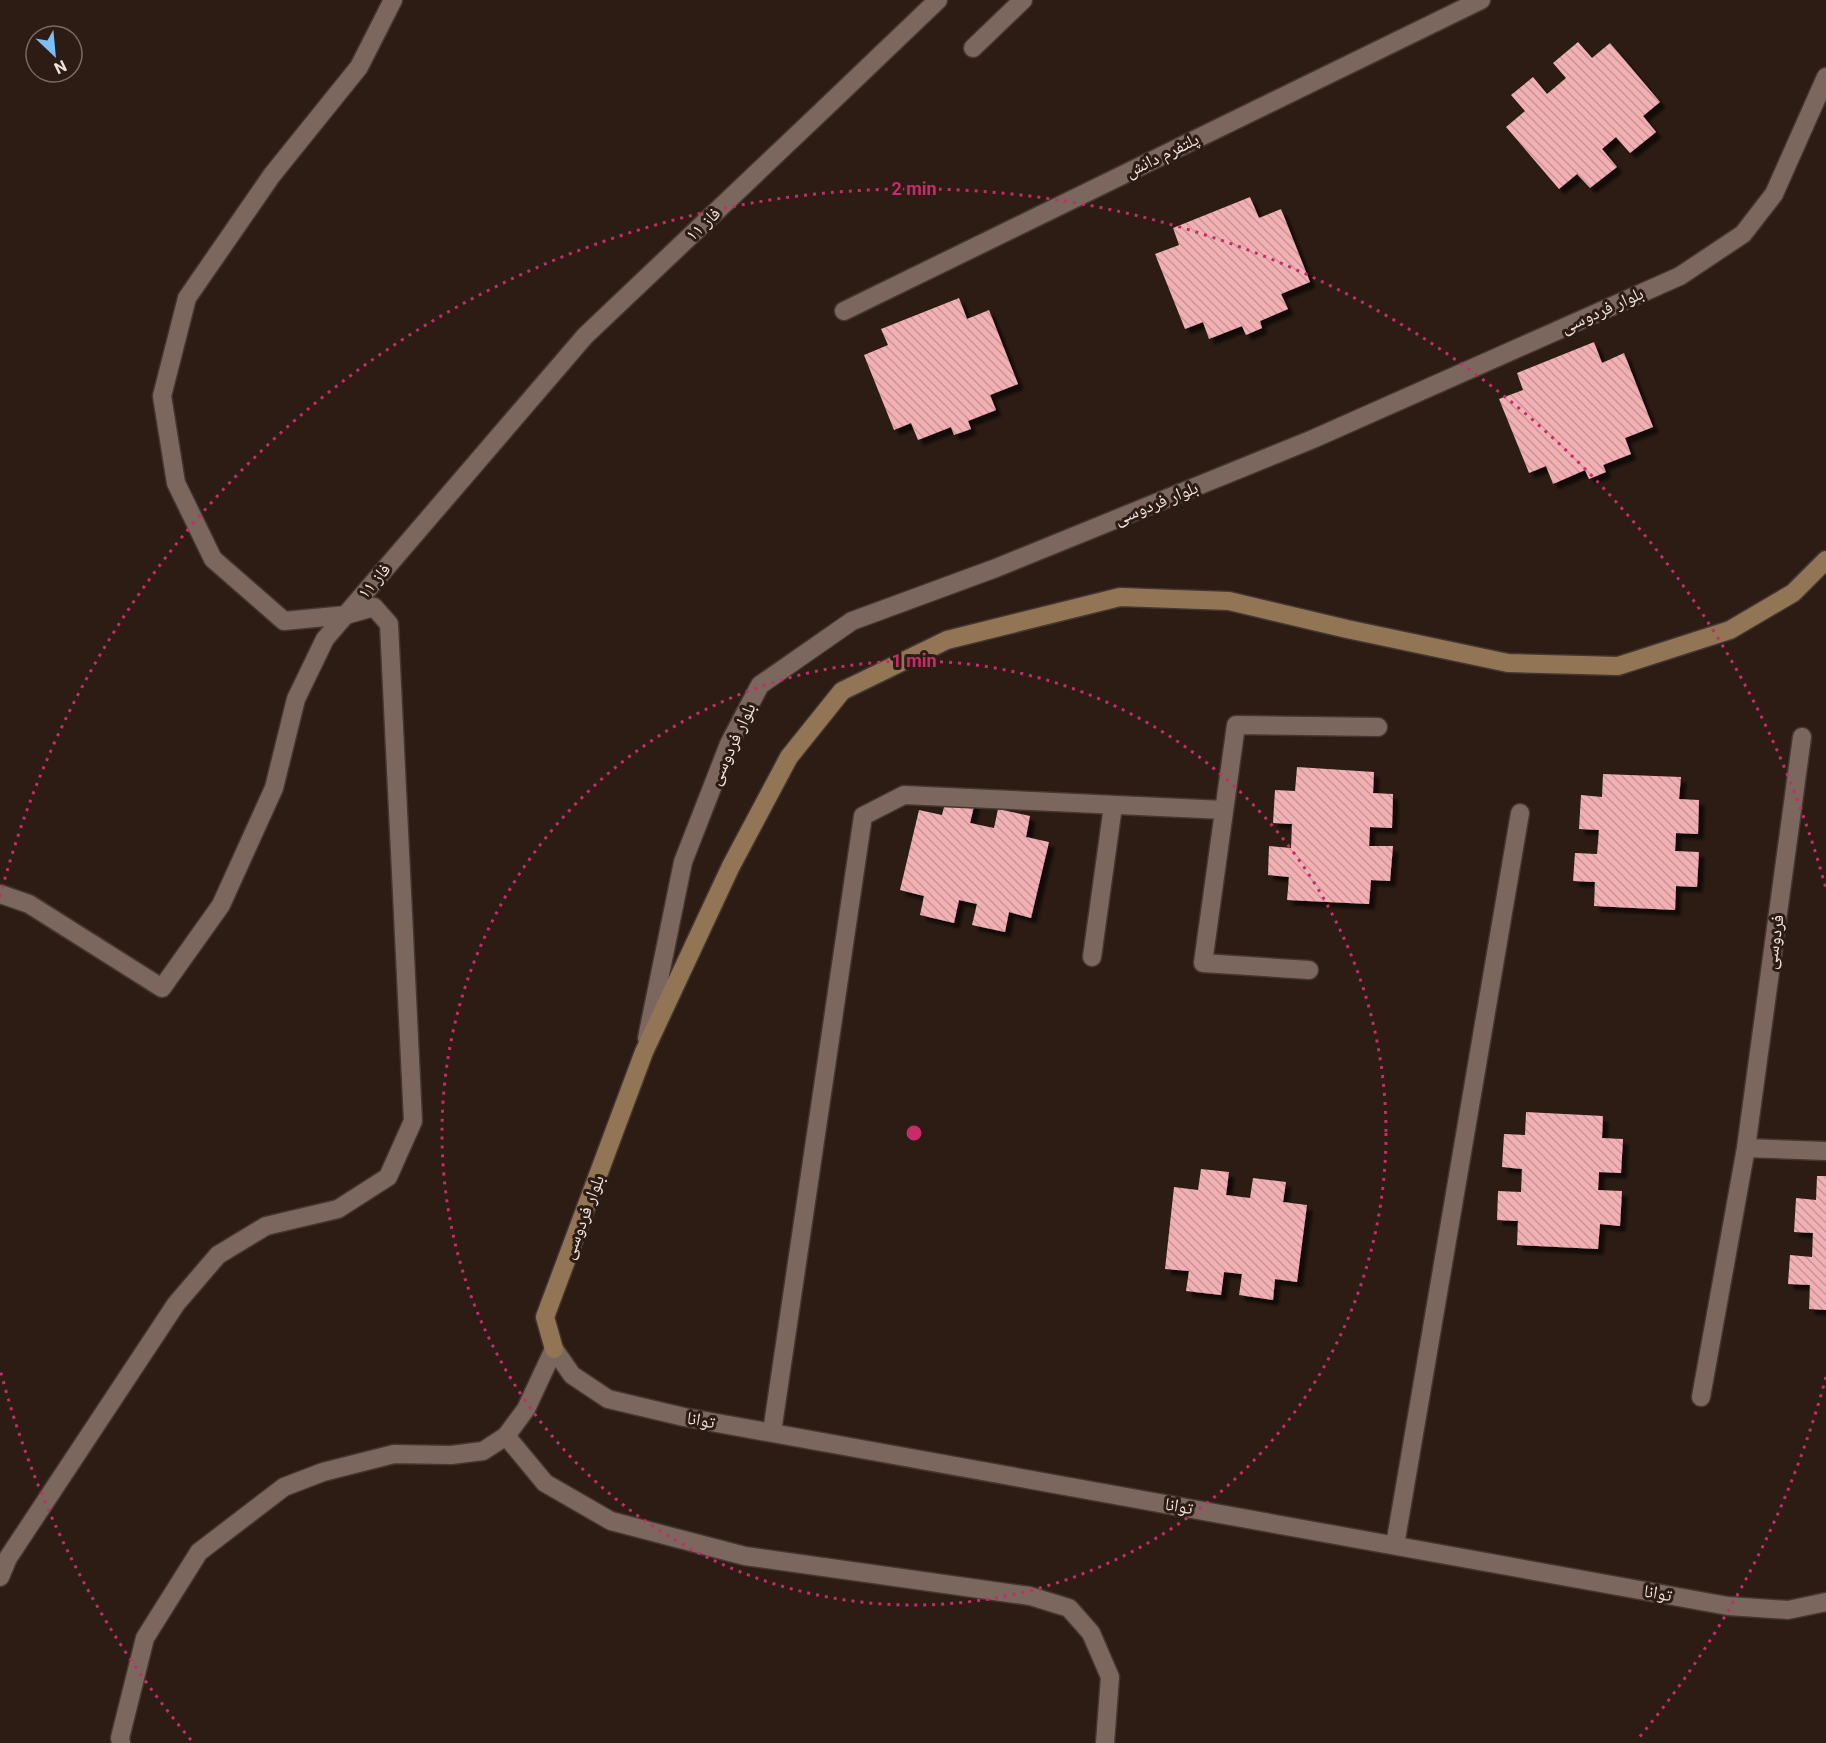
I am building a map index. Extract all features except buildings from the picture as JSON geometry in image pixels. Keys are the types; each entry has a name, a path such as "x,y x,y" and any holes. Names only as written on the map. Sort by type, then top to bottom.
{"main road":[{"name":"بلوار فردوسی","path":"554,1349 545,1317 644,1052 731,866 789,758 842,690 947,640 1120,597 1229,601 1508,663 1618,666 1730,630 1793,593 1826,560"}],"street":[{"path":"0,1577 8,1558 176,1304 218,1255 266,1226 338,1209 388,1178 412,1121 389,624 374,607 346,615 284,621 213,559 176,483 162,396 187,298 272,175 358,68 393,0"},
{"name":"فاز ۱۱","path":"0,894 29,904 162,988 220,905 274,788 296,699 325,639 585,336 938,0"},
{"path":"973,48 1023,0"},
{"name":"پلتفرم دانش","path":"844,311 1481,0"},
{"name":"بلوار فردوسی","path":"644,1052 683,862 729,744 760,685 852,621 996,568 1312,439 1680,276 1743,234 1774,194 1826,76"},
{"path":"1309,970 1203,963 1236,724 1378,727"},
{"name":"فردوسی","path":"1701,1397 1746,1148 1802,737"},
{"path":"772,1432 863,816 904,795 1224,810"},
{"path":"1092,957 1113,806"},
{"path":"1395,1545 1520,813"},
{"path":"1746,1148 1826,1150"},
{"path":"121,1743 120,1738 145,1638 199,1552 284,1487 323,1472 394,1454 451,1455 483,1451 506,1436 526,1409 554,1349"},
{"name":"توانا","path":"554,1349 572,1375 608,1399 684,1417 1728,1606 1788,1610 1826,1602"},
{"path":"506,1436 545,1483 611,1521 745,1556 1030,1596 1070,1608 1091,1633 1110,1677 1105,1743"}]}
